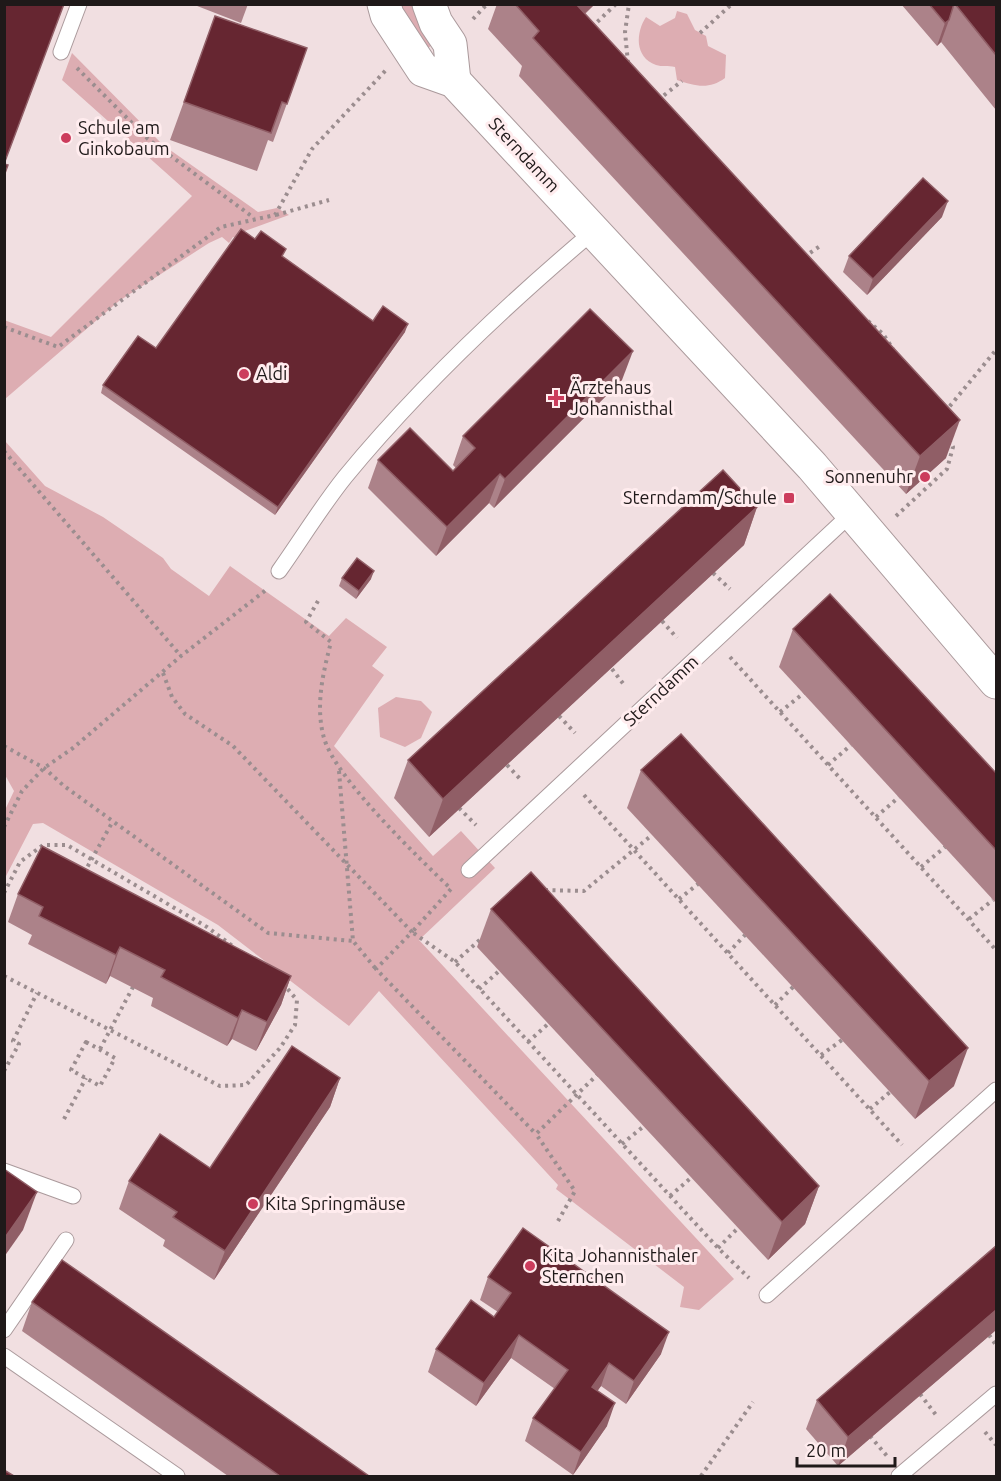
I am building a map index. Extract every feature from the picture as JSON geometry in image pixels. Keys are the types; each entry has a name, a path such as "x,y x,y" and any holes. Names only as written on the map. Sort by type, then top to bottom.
{"street":[{"name":"Sterndamm","path":"384,4 387,15 423,70 454,81 595,230 853,512 996,682"},
{"path":"429,4 450,44 454,81"}],"lane":[{"path":"61,52 79,4"},
{"path":"279,571 344,478 406,411 517,297 595,230"},
{"name":"Sterndamm","path":"469,870 853,512"},
{"path":"767,1295 996,1090"},
{"path":"4,1171 73,1196"},
{"path":"4,1330 66,1240"},
{"path":"4,1356 177,1476"},
{"path":"899,1476 996,1394"}],"path":[{"path":"585,34 616,4"},
{"path":"629,4 625,32 630,70"},
{"path":"700,33 732,4"},
{"path":"61,52 148,139 254,218"},
{"path":"275,215 312,149 390,65"},
{"path":"661,110 653,101 682,81"},
{"path":"4,327 57,347 221,227 329,200"},
{"path":"796,263 820,246"},
{"path":"867,320 883,334 896,352"},
{"path":"939,418 996,350"},
{"path":"896,516 948,469 953,447 949,438"},
{"path":"4,451 181,656"},
{"path":"4,826 22,791 44,768 73,748 181,656 268,588 279,571"},
{"path":"713,573 730,589"},
{"path":"318,600 306,622 331,642 320,685 324,738 339,770 451,889 376,969"},
{"path":"662,621 677,638"},
{"path":"716,641 996,950"},
{"path":"612,669 625,686"},
{"path":"163,673 172,698 185,714 233,746 412,933 455,962 718,1248 767,1295"},
{"path":"780,712 804,693"},
{"path":"559,716 575,733"},
{"path":"828,765 851,745"},
{"path":"4,746 44,768 268,933 353,941"},
{"path":"507,765 522,781"},
{"path":"339,770 353,941 376,969 536,1134 575,1191 558,1221"},
{"path":"568,777 917,1161"},
{"path":"876,817 899,797"},
{"path":"459,808 476,825"},
{"path":"82,878 90,859 113,821"},
{"path":"534,890 584,891 652,835"},
{"path":"4,893 20,862 43,845 67,845 207,927 242,953"},
{"path":"921,867 945,848"},
{"path":"679,899 698,884"},
{"path":"969,919 993,900"},
{"path":"455,962 490,930"},
{"path":"728,953 745,935"},
{"path":"479,989 499,971"},
{"path":"4,976 220,1086 246,1085 280,1048 296,1025 297,1000 278,981"},
{"path":"100,1049 133,987"},
{"path":"775,1005 793,987"},
{"path":"4,1071 19,1044 12,1041 37,993"},
{"path":"528,1042 549,1023"},
{"path":"821,1055 842,1040"},
{"path":"86,1042 100,1049 116,1058 100,1086 71,1070 86,1042"},
{"path":"536,1134 597,1076"},
{"path":"64,1119 86,1078"},
{"path":"870,1109 890,1092"},
{"path":"622,1144 644,1126"},
{"path":"670,1196 692,1177"},
{"path":"718,1248 738,1228"},
{"path":"989,1335 996,1345"},
{"path":"701,1476 753,1402"}],"shaded area":[{"path":"398,5 414,5 432,45 424,51"},
{"path":"677,11 687,14 695,30 706,36 708,46 726,55 725,78 719,82 702,86 677,80 675,67 656,65 644,56 639,37 646,17 660,26 675,18"},
{"path":"72,53 163,145 258,212 277,208 289,215 242,232 239,239 233,237 229,243 222,237 209,243 119,301 5,399 4,320 51,337 192,196 62,80"},
{"path":"5,441 45,486 103,517 163,558 171,569 209,596 230,566 329,636 346,618 387,647 372,666 384,675 334,746 433,856 461,831 495,868 419,940 734,1279 699,1310 680,1307 684,1287 556,1189 558,1185 379,991 349,1026 218,925 43,823 33,824 5,878 5,810 14,791 5,775"},
{"path":"396,697 421,701 432,712 421,738 405,747 380,737 378,708"}],"building":[{"path":"4,4 64,4 4,164"},
{"path":"515,4 576,4 960,420 920,456 533,38 539,31"},
{"path":"929,4 954,4 949,20 945,23"},
{"path":"955,4 996,4 996,55"},
{"path":"215,16 307,48 287,104 282,102 271,133 184,102"},
{"path":"4,164 8,165 4,176"},
{"path":"923,178 948,201 873,279 849,256"},
{"name":"Aldi","path":"241,229 255,239 261,231 286,249 282,256 373,321 383,306 408,324 278,507 103,385 138,336 156,348"},
{"path":"590,309 633,351 505,479 500,474 447,527 378,460 410,428 453,471 475,448 463,436"},
{"path":"723,470 757,507 443,799 408,760"},
{"path":"357,558 374,571 359,591 342,578"},
{"path":"830,594 996,773 996,850 793,629"},
{"path":"681,734 968,1048 929,1081 641,770"},
{"path":"42,846 291,976 267,1022 242,1010 238,1018 161,977 165,970 120,947 116,955 39,916 43,907 18,894"},
{"path":"531,872 819,1186 782,1222 491,909"},
{"path":"292,1046 340,1078 225,1251 173,1217 177,1212 129,1181 160,1134 210,1168"},
{"path":"4,1169 37,1192 4,1239"},
{"path":"523,1228 669,1332 634,1381 609,1363 592,1387 615,1403 581,1452 533,1418 568,1370 519,1335 484,1383 436,1349 471,1300 494,1317 511,1293 488,1277"},
{"path":"996,1246 996,1310 848,1437 817,1400"},
{"path":"62,1260 369,1476 280,1476 32,1302"},
{"path":"4,1470 14,1476 4,1476"}],"place":[{"name":"Schule am Ginkobaum","path":"66,138"},
{"name":"Aldi","path":"244,374"},
{"name":"Ärztehaus Johannisthal","path":"556,398"},
{"name":"Sonnenuhr","path":"925,477"},
{"name":"Sterndamm/Schule","path":"789,498"},
{"name":"Kita Springmäuse","path":"253,1204"},
{"name":"Kita Johannisthaler Sternchen","path":"530,1266"}]}
